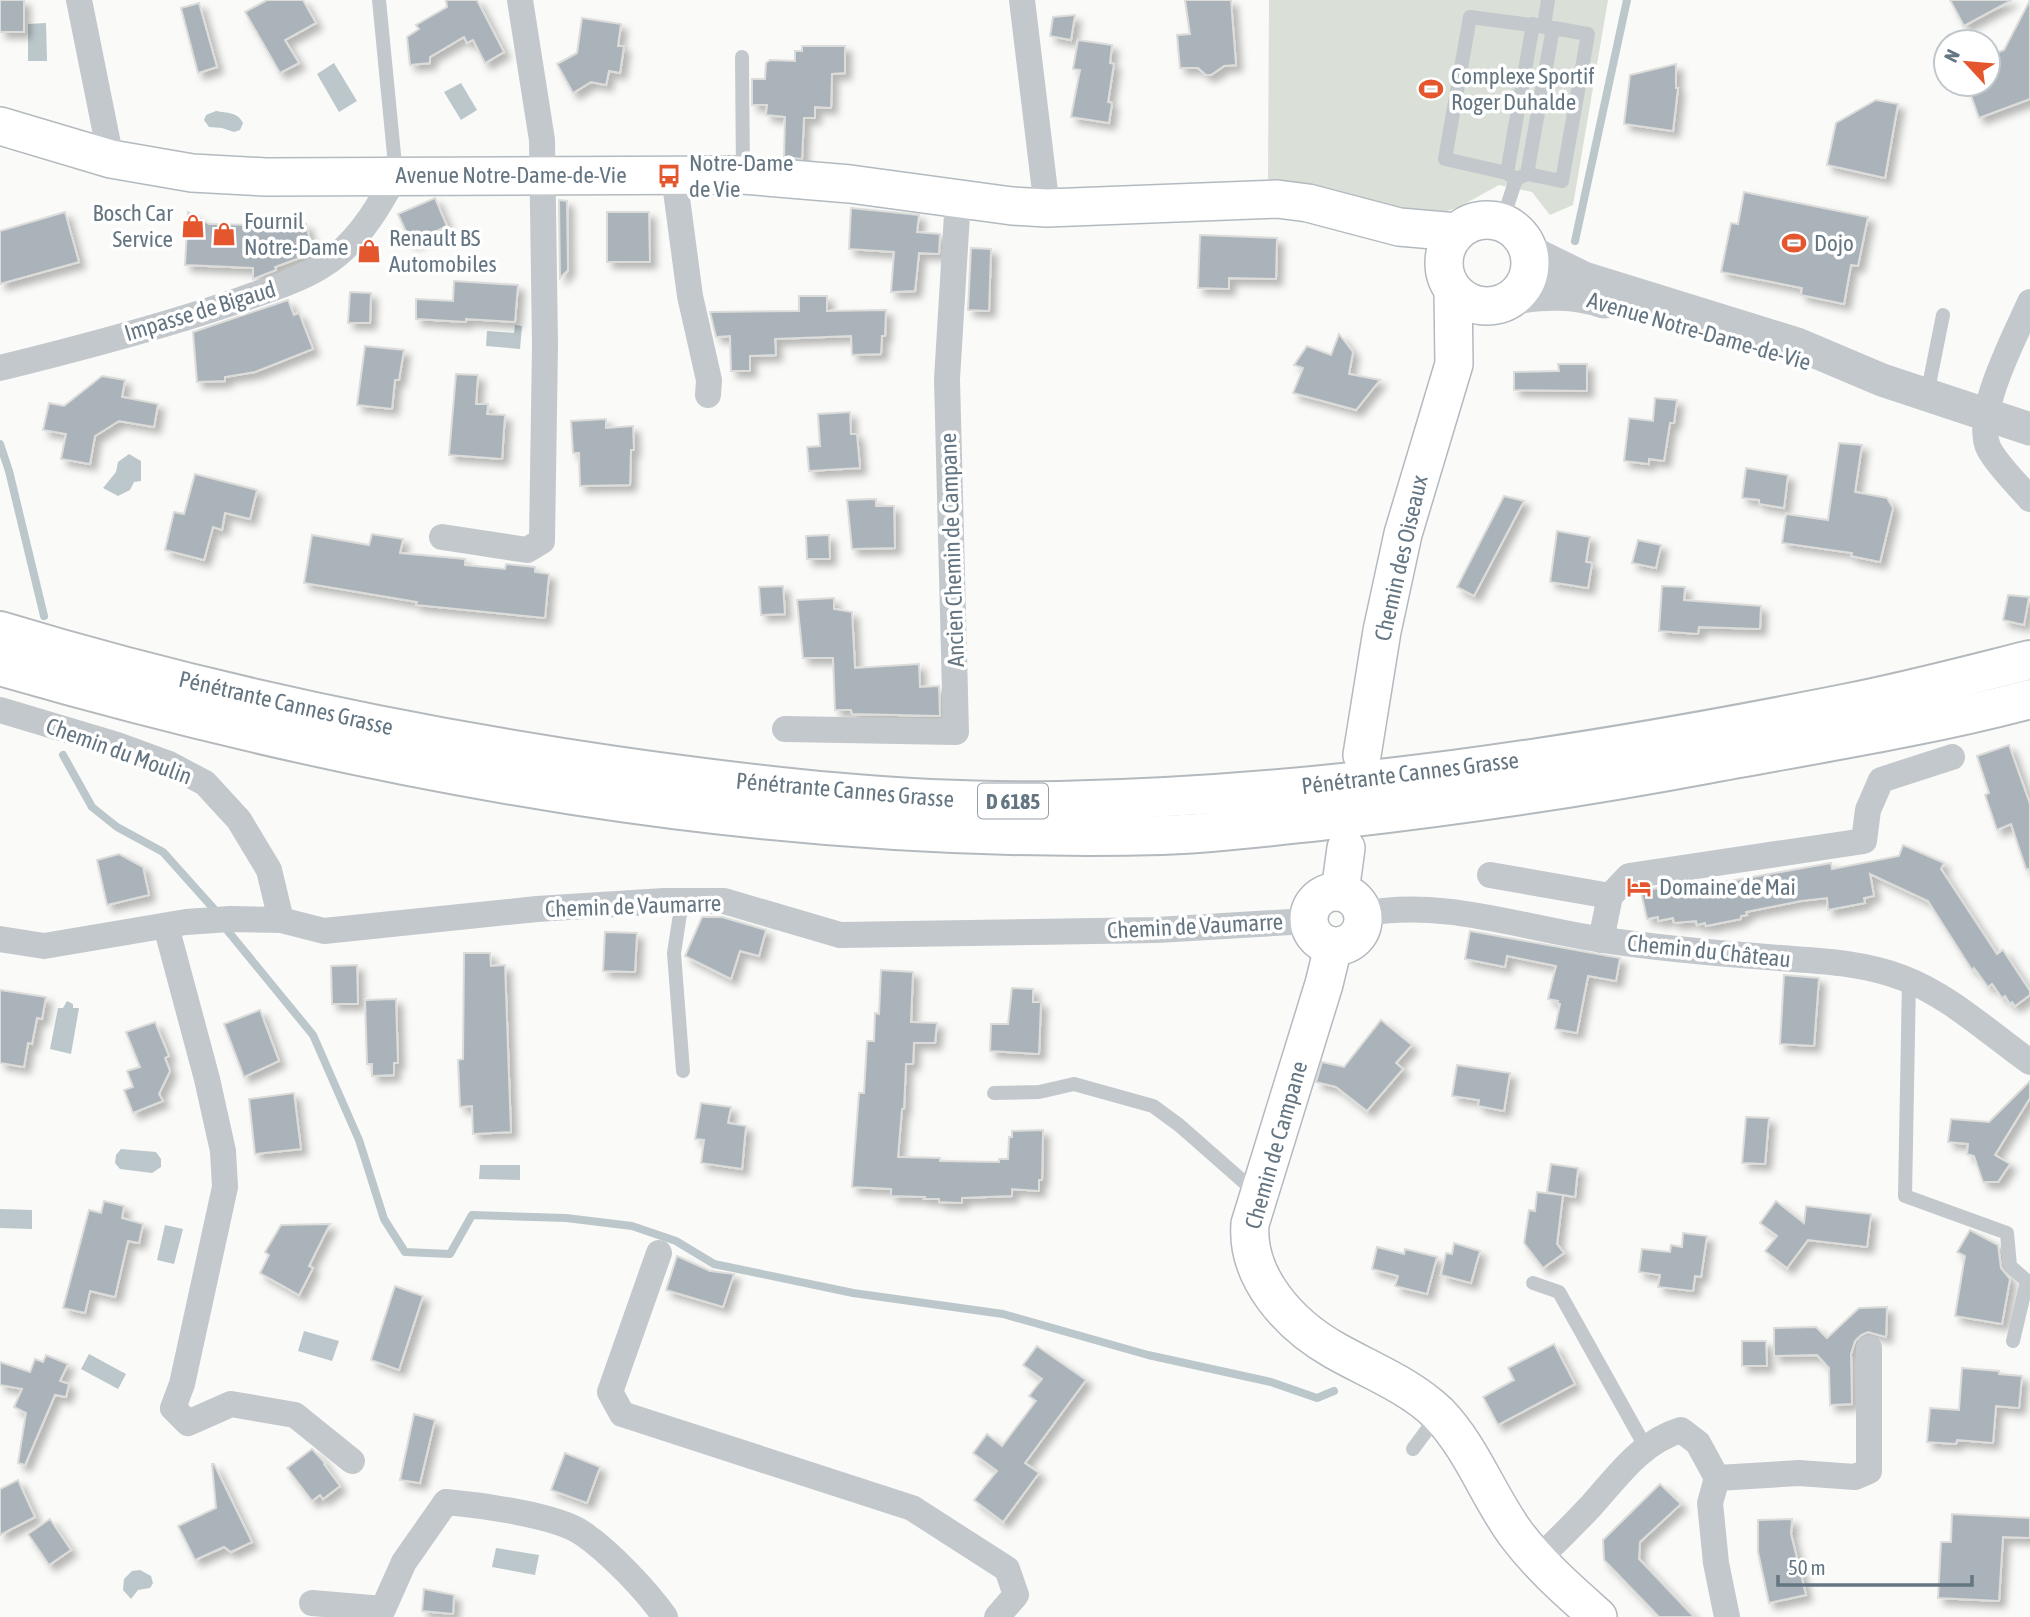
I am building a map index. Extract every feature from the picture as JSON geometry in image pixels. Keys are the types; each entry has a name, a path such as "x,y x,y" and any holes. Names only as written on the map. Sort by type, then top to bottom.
{"highway":[{"name":"Pénétrante Cannes Grasse","path":"0,631 211,687 369,723 524,752 846,794 949,800 1056,801 1219,796 1428,774 1644,740 1852,703 2030,660"},
{"name":"Pénétrante Cannes Grasse","path":"0,666 228,727 451,775 612,801 770,821 880,830 1066,835 1166,835 1250,829 1546,792 1859,736 2030,699"}],"main road":[{"name":"Avenue Notre-Dame-de-Vie","path":"0,126 111,159 192,173 266,177 743,175 850,184 1012,206 1047,208 1276,200 1308,203 1399,228 1457,232"},
{"name":"Avenue Notre-Dame-de-Vie","path":"1237,202 1276,214 1305,218 1385,244 1428,263 1450,284"},
{"path":"1478,220 1502,222 1514,228 1523,238 1529,251 1529,276 1523,288 1506,302 1473,304 1450,284 1444,265 1445,253 1457,232 1478,220"},
{"name":"Chemin des Oiseaux","path":"1362,755 1382,631 1403,534 1454,364 1450,284"},
{"name":"Chemin des Oiseaux","path":"1454,364 1506,302"},
{"path":"1346,848 1351,903 1363,924 1359,934 1343,946 1333,947 1316,938 1308,920 1314,902 1330,892 1351,903"},
{"name":"Chemin de Campane","path":"1333,947 1250,1224 1249,1240 1257,1272 1272,1296 1311,1335 1331,1349 1405,1388 1439,1414 1477,1468 1516,1534 1554,1578 1598,1617"}],"street":[{"path":"79,0 111,159"},
{"path":"442,537 527,550 542,541 545,345 542,140 520,0"},
{"path":"1022,0 1047,208"},
{"name":"Impasse de Bigaud","path":"0,368 183,319 292,282 336,256 378,208 396,175"},
{"path":"674,176 690,296 709,380 708,395"},
{"name":"Ancien Chemin de Campane","path":"785,729 956,732 947,379 958,198"},
{"name":"Avenue Notre-Dame-de-Vie","path":"1529,251 1584,278 1797,344 1882,380 2030,429"},
{"name":"Avenue Notre-Dame-de-Vie","path":"1506,302 1567,293 1595,299 1791,361 1882,380"},
{"path":"2030,302 1990,394 1986,415 1989,448 2030,499"},
{"name":"Chemin du Moulin","path":"0,710 117,745 169,764 205,783 239,820 269,870 281,920"},
{"path":"1601,940 1610,896 1629,876 1864,841 1868,810 1881,780 1952,757"},
{"path":"1490,875 1610,896"},
{"name":"Chemin de Vaumarre","path":"0,939 44,946 219,919 281,920 324,931 537,909 682,901 724,901 840,935 1157,930 1308,920"},
{"name":"Chemin du Château","path":"1351,903 1462,914 1601,940 1854,964 1933,990 2030,1062"},
{"path":"166,926 208,1079 223,1151 225,1187 182,1384 173,1408 188,1423 231,1404 295,1415 352,1461"},
{"path":"659,1253 610,1392 622,1414 912,1508 1007,1569 1016,1595 997,1617"},
{"path":"1717,1478 1799,1473 1855,1476 1869,1471 1869,1348"},
{"path":"1537,1559 1568,1531 1636,1455 1664,1435 1681,1430 1698,1443 1717,1478 1710,1503 1716,1563 1727,1617"},
{"path":"312,1603 383,1609 404,1562 446,1502 482,1506 558,1522 581,1532 617,1564 666,1617"}],"lane":[{"path":"379,0 396,175"},
{"path":"1502,222 1516,175 1548,0"},
{"path":"1470,17 1543,26 1588,34 1562,181 1516,175 1445,159 1470,17"},
{"path":"742,57 743,175"},
{"path":"1927,395 1942,315"},
{"path":"682,901 674,953 683,1071"},
{"path":"1909,981 1905,1196 2007,1233 2010,1266 2027,1281 2013,1341"},
{"path":"995,1093 1039,1093 1074,1084 1153,1106 1259,1192"},
{"path":"1533,1283 1559,1292 1646,1448"},
{"path":"1413,1449 1439,1414"}],"shaded area":[{"name":"Complexe Sportif Roger Duhalde","path":"1269,0 1608,0 1573,205 1550,215 1532,192 1499,185 1459,207 1435,215 1408,213 1349,195 1268,179"},
{"path":"46,23 47,61 28,61 28,24"},
{"path":"334,63 357,101 339,112 317,74"},
{"path":"461,83 477,110 461,120 444,92"},
{"path":"216,111 238,117 243,123 240,130 234,132 209,127 204,120 206,115"},
{"path":"515,325 522,326 520,349 486,346 487,331 514,333"},
{"path":"129,454 141,461 141,481 134,482 130,490 118,496 103,488 116,472 118,462"},
{"path":"67,1001 73,1004 73,1008 79,1008 71,1054 50,1049 58,1008 63,1008"},
{"path":"121,1149 156,1152 161,1159 161,1167 152,1173 120,1169 115,1163 116,1155"},
{"path":"480,1165 520,1165 520,1180 479,1179"},
{"path":"0,1209 32,1210 32,1229 0,1228"},
{"path":"165,1225 183,1229 174,1264 157,1260"},
{"path":"304,1331 339,1341 332,1361 298,1351"},
{"path":"89,1354 126,1374 118,1389 81,1369"},
{"path":"496,1548 539,1555 535,1575 492,1567"},
{"path":"140,1570 151,1576 153,1583 150,1588 138,1590 131,1599 123,1590 124,1579 132,1571"}],"building":[{"path":"0,0 24,0 24,32 0,32"},
{"path":"267,0 303,0 316,23 285,40 299,63 280,73 245,12"},
{"path":"446,0 477,0 504,52 485,63 473,40 467,43 464,37 430,57 430,63 410,65 407,37 419,29 416,25 447,7"},
{"path":"1185,0 1231,0 1236,65 1224,66 1211,75 1206,75 1198,68 1180,68 1177,35 1190,34"},
{"path":"1950,0 2012,0 1964,26"},
{"path":"2030,0 2030,99 1979,118 1972,98 2002,98 2004,50"},
{"path":"199,3 217,67 198,73 181,8"},
{"path":"1075,15 1071,40 1050,36 1053,17"},
{"path":"582,18 621,24 618,46 624,46 620,73 609,71 606,85 591,82 573,93 557,64 577,53"},
{"path":"1078,40 1112,45 1110,63 1114,64 1108,102 1112,103 1109,123 1071,117 1080,70 1073,69"},
{"path":"802,46 845,46 845,73 832,74 831,108 815,107 815,118 804,118 802,159 784,157 785,117 766,115 767,105 752,105 752,79 765,79 766,63 770,60 795,61 795,51 802,51"},
{"path":"1676,64 1678,88 1673,131 1624,124 1630,75"},
{"path":"1876,100 1898,104 1885,178 1827,165 1836,123"},
{"name":"Dojo","path":"1744,192 1868,217 1858,266 1851,265 1844,304 1801,295 1802,288 1721,272 1731,223 1738,224"},
{"path":"435,198 447,226 411,243 398,214"},
{"path":"559,200 567,201 568,270 560,278"},
{"path":"851,208 919,215 917,232 940,234 939,254 919,253 915,291 891,292 894,252 849,249"},
{"path":"65,212 79,262 0,284 0,231"},
{"path":"188,212 209,224 253,225 254,213 259,225 306,224 313,253 275,267 276,270 253,279 253,268 185,265"},
{"path":"607,212 649,212 650,262 607,262"},
{"path":"1200,235 1277,238 1276,279 1229,278 1229,289 1198,288"},
{"path":"971,248 991,249 989,311 968,310"},
{"path":"454,281 518,285 515,322 416,319 416,299 453,301"},
{"path":"350,292 371,293 370,323 348,323"},
{"path":"799,296 827,296 827,311 886,310 881,354 852,355 851,336 775,339 776,355 750,356 750,371 731,371 730,336 716,337 710,312 799,311"},
{"path":"288,300 294,315 299,313 313,349 255,372 225,377 225,381 197,382 193,332"},
{"path":"1339,334 1353,352 1349,374 1380,380 1356,410 1293,393 1303,368 1294,365 1307,346 1331,355"},
{"path":"365,346 404,350 399,380 395,380 392,409 357,405"},
{"path":"1558,364 1587,364 1587,391 1514,390 1514,372 1559,371"},
{"path":"456,374 478,375 476,404 488,404 487,414 505,415 502,459 449,455"},
{"path":"102,376 125,380 122,397 158,404 154,427 119,421 95,436 90,464 61,459 66,434 43,430 49,403 64,406"},
{"path":"1655,398 1677,400 1664,461 1649,459 1649,464 1624,461 1629,418 1653,421"},
{"path":"850,412 851,434 857,434 860,468 809,471 807,447 820,446 818,414"},
{"path":"606,419 606,428 633,426 634,450 631,450 630,485 580,486 579,453 573,453 571,421"},
{"path":"1839,443 1862,445 1855,492 1887,498 1893,508 1880,562 1851,556 1852,553 1782,543 1786,514 1828,520"},
{"path":"1746,468 1788,475 1784,508 1742,498"},
{"path":"195,474 257,490 250,519 225,513 222,530 213,527 204,560 165,550 174,512 184,514"},
{"path":"1504,496 1524,501 1474,596 1457,587"},
{"path":"876,499 876,506 894,506 895,548 852,549 847,500"},
{"path":"1557,531 1590,537 1586,562 1592,563 1588,588 1550,582"},
{"path":"372,534 403,539 400,553 465,559 465,565 505,569 506,564 535,567 535,572 549,574 545,618 416,605 417,602 304,583 312,535 369,545"},
{"path":"829,535 830,559 807,559 806,536"},
{"path":"1638,540 1661,545 1656,568 1632,563"},
{"path":"783,586 785,614 761,615 759,587"},
{"path":"1662,586 1685,587 1684,600 1761,606 1760,629 1699,627 1698,634 1659,631"},
{"path":"2008,595 2029,597 2024,625 2003,620"},
{"path":"834,598 834,609 852,612 855,668 919,664 920,687 939,686 940,716 852,714 851,710 835,710 833,658 803,658 797,600"},
{"path":"2009,745 2030,804 2030,869 2026,869 2011,824 1997,830 1985,795 1989,793 1977,756"},
{"path":"1903,845 1944,863 1941,869 1997,954 2003,950 2030,995 2015,1006 2012,1002 2010,1004 2005,996 2002,998 1992,984 1988,987 1974,968 1972,970 1928,901 1870,874 1874,896 1864,898 1865,903 1828,910 1827,898 1801,901 1746,912 1747,915 1741,916 1741,919 1706,926 1705,923 1697,925 1696,921 1674,923 1673,918 1658,921 1658,917 1647,919 1641,892 1701,881 1702,886 1831,863 1832,869 1899,856"},
{"path":"119,854 143,867 149,895 107,905 97,860"},
{"path":"702,917 722,917 766,930 759,956 740,951 731,979 685,956"},
{"path":"1470,931 1620,958 1616,981 1588,976 1577,1033 1555,1029 1560,1004 1548,999 1556,966 1507,956 1505,967 1465,959"},
{"path":"605,932 637,933 635,972 603,971"},
{"path":"464,953 490,953 491,966 505,965 511,1132 473,1134 472,1106 460,1107 458,1060 463,1059"},
{"path":"357,965 358,1004 332,1004 331,966"},
{"path":"881,970 913,972 911,1022 937,1023 935,1043 914,1043 913,1064 906,1064 898,1157 999,1162 999,1159 1008,1159 1009,1137 1012,1137 1012,1131 1043,1130 1042,1180 1039,1180 1039,1191 1012,1189 1012,1196 962,1198 962,1203 939,1202 939,1199 924,1199 925,1197 891,1196 891,1189 852,1187 859,1093 864,1093 867,1041 874,1041 875,1013 879,1014"},
{"path":"1784,975 1819,978 1814,1046 1780,1044"},
{"path":"1012,988 1033,989 1033,1002 1041,1002 1039,1054 990,1051 991,1024 1008,1024"},
{"path":"0,990 46,997 42,1019 37,1018 32,1044 28,1043 24,1067 0,1063"},
{"path":"396,999 398,1063 394,1063 394,1075 372,1076 372,1064 367,1064 365,1000"},
{"path":"260,1010 279,1061 244,1077 224,1024"},
{"path":"1381,1020 1412,1045 1396,1063 1403,1069 1367,1111 1336,1087 1316,1082 1322,1062 1344,1067"},
{"path":"155,1022 169,1056 165,1058 170,1071 159,1094 163,1101 133,1113 124,1090 133,1087 127,1071 140,1067 126,1032"},
{"path":"1457,1065 1510,1073 1504,1111 1478,1106 1479,1100 1452,1096"},
{"path":"2030,1081 2030,1098 1995,1155 2010,1164 1998,1182 1983,1182 1974,1156 1967,1154 1968,1144 1948,1142 1951,1119 1989,1122"},
{"path":"294,1093 301,1149 255,1154 249,1099"},
{"path":"701,1103 731,1107 728,1123 746,1126 742,1169 701,1163 704,1140 695,1139"},
{"path":"1746,1117 1769,1118 1765,1164 1742,1163"},
{"path":"1551,1164 1578,1168 1575,1197 1563,1195 1557,1244 1564,1253 1543,1268 1524,1243 1529,1210 1535,1211 1537,1192 1562,1195 1547,1192"},
{"path":"104,1201 124,1206 122,1218 143,1224 139,1243 128,1241 115,1297 90,1291 85,1313 63,1308 89,1210 101,1213"},
{"path":"1776,1201 1804,1223 1806,1206 1871,1214 1867,1247 1808,1240 1787,1268 1765,1251 1777,1236 1760,1223"},
{"path":"330,1224 309,1266 313,1268 299,1295 260,1273 269,1255 265,1252 281,1225"},
{"path":"1970,1230 1998,1245 2001,1268 2010,1279 2002,1324 1955,1316 1965,1256 1957,1252"},
{"path":"1683,1233 1707,1236 1701,1277 1695,1276 1693,1291 1658,1287 1660,1275 1639,1272 1642,1249 1670,1252 1671,1245 1682,1247"},
{"path":"1454,1243 1480,1251 1471,1283 1441,1275 1446,1253 1452,1254"},
{"path":"1377,1247 1404,1254 1405,1249 1437,1257 1427,1294 1395,1286 1398,1276 1372,1269"},
{"path":"677,1256 710,1271 734,1274 723,1307 666,1290"},
{"path":"395,1286 423,1296 399,1370 371,1360"},
{"path":"1887,1307 1886,1337 1868,1332 1855,1341 1851,1354 1852,1404 1830,1405 1829,1368 1817,1355 1774,1356 1774,1328 1816,1327 1827,1338 1859,1308"},
{"path":"1742,1341 1766,1341 1767,1366 1742,1366"},
{"path":"1554,1344 1575,1384 1498,1425 1483,1397 1514,1380 1508,1368"},
{"path":"1037,1346 1086,1380 1025,1463 1039,1473 1003,1522 974,1500 997,1471 973,1453 987,1434 1002,1446 1036,1401 1029,1396 1042,1379 1023,1365"},
{"path":"46,1355 68,1364 60,1381 69,1384 66,1397 55,1395 25,1465 18,1463 26,1413 14,1407 22,1389 0,1385 0,1362 30,1372 35,1359 43,1362"},
{"path":"1962,1368 2022,1376 2019,1408 1996,1406 1993,1443 1957,1440 1956,1444 1927,1442 1930,1408 1959,1410"},
{"path":"414,1414 435,1420 420,1483 400,1480"},
{"path":"312,1449 340,1486 323,1499 320,1495 312,1501 287,1468"},
{"path":"565,1453 600,1467 587,1503 551,1490"},
{"path":"212,1464 252,1542 231,1552 224,1547 195,1560 178,1526 216,1508"},
{"path":"18,1480 35,1517 0,1535 0,1489"},
{"path":"1660,1484 1681,1504 1640,1542 1639,1559 1694,1617 1659,1617 1604,1560 1603,1540"},
{"path":"1952,1514 2030,1518 2030,1538 2003,1537 1999,1601 1938,1598 1941,1542 1951,1542"},
{"path":"50,1519 71,1550 49,1565 28,1534"},
{"path":"1792,1519 1791,1534 1806,1595 1769,1603 1758,1552 1758,1520"},
{"path":"424,1589 454,1595 453,1614 422,1611"}],"waterway":[{"path":"1575,241 1627,0"},
{"path":"0,444 44,616"},
{"path":"63,755 92,807 117,827 163,852 214,909 227,930 313,1035 359,1140 384,1219 405,1252 450,1254 472,1215 566,1218 632,1226 676,1241 714,1264 853,1293 1003,1314 1148,1355 1271,1382 1317,1398 1334,1391"}],"place":[{"name":"Complexe Sportif Roger Duhalde","path":"1431,89"},
{"name":"Notre-Dame de Vie","path":"669,176"},
{"name":"Bosch Car Service","path":"193,226"},
{"name":"Fournil Notre-Dame","path":"224,234"},
{"name":"Dojo","path":"1794,243"},
{"name":"Renault BS Automobiles","path":"369,251"},
{"name":"Domaine de Mai","path":"1639,887"}]}
